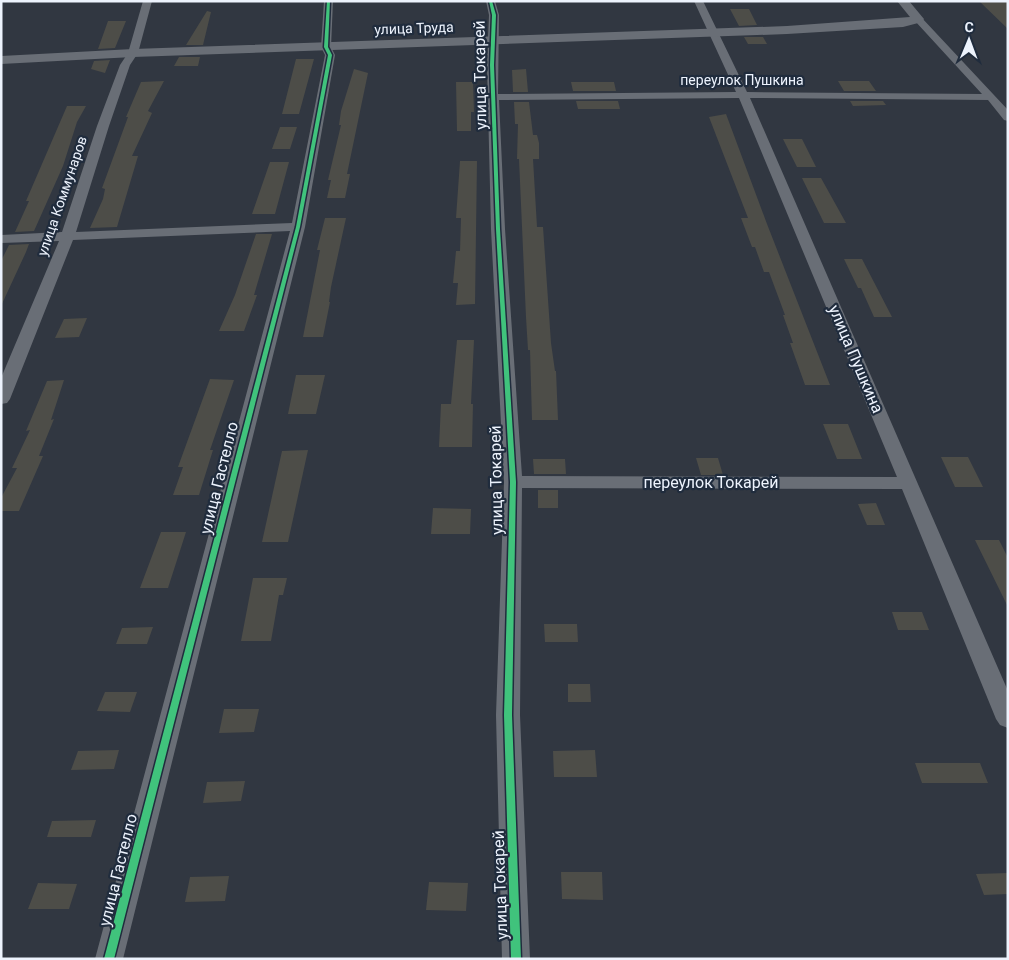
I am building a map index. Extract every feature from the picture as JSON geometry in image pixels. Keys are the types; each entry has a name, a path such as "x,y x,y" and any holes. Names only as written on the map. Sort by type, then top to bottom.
{"street":[{"name":"улица Коммунаров","path":"1,399 68,235 106,117 125,65 134,53 148,1"},
{"name":"улица Гастелло","path":"109,959 298,227 330,55 326,47 329,1"},
{"name":"улица Токарей","path":"490,1 494,15 495,39 492,65 498,229 512,482 508,714 516,959"},
{"name":"улица Пушкина","path":"698,1 711,32 743,95 1008,719"},
{"path":"902,1 991,97 1008,118"},
{"name":"улица Труда","path":"1,60 134,53 711,32 903,23 918,19"},
{"name":"переулок Пушкина","path":"494,97 743,95 991,97"},
{"path":"1,239 298,227"},
{"name":"переулок Токарей","path":"512,482 909,483"}],"building":[{"path":"979,1 1008,1 1008,29"},
{"path":"730,9 749,9 757,25 739,26"},
{"path":"207,11 211,12 203,45 186,45"},
{"path":"108,21 126,21 115,48 98,49"},
{"path":"744,37 763,37 767,44 748,44"},
{"path":"179,57 200,57 198,66 174,66"},
{"path":"296,59 314,59 299,114 282,114"},
{"path":"110,60 105,73 91,69 94,61"},
{"path":"354,69 368,73 347,174 350,174 345,198 327,198 331,180 328,180 341,125 339,125 341,111"},
{"path":"526,69 528,92 513,92 512,70"},
{"path":"164,81 148,111 152,113 132,156 138,156 117,227 90,228 103,199 105,189 102,188 128,117 126,117 141,82"},
{"path":"838,81 869,81 876,91 844,91"},
{"path":"456,82 473,82 474,112 471,112 471,131 457,131"},
{"path":"571,82 614,82 616,91 573,91"},
{"path":"576,101 618,101 620,109 578,109"},
{"path":"850,101 883,101 886,105 853,106"},
{"path":"514,102 529,102 533,135 537,135 539,143 539,159 533,159 537,227 543,227 551,343 556,371 558,420 532,420 530,350 528,350 526,317 519,159 517,159 518,124 515,124"},
{"path":"67,106 86,106 77,122 63,166 34,231 15,232 29,201 26,201"},
{"path":"726,114 830,385 805,385 790,343 793,343 783,315 785,315 769,272 764,272 755,247 752,247 741,218 748,218 709,117"},
{"path":"280,127 297,127 290,149 272,149"},
{"path":"783,139 802,139 816,167 797,167"},
{"path":"460,161 477,161 475,304 456,305 458,283 453,283 456,251 460,251 461,218 456,218"},
{"path":"270,162 289,162 275,214 252,214"},
{"path":"802,178 821,178 846,223 824,223"},
{"path":"325,218 346,218 331,287 323,337 303,337 320,250 317,250"},
{"path":"256,234 272,234 254,295 257,295 244,331 219,331 235,295"},
{"path":"29,244 1,306 1,261 9,245"},
{"path":"844,259 862,259 892,317 874,317 861,288 858,288"},
{"path":"87,318 79,337 55,338 64,319"},
{"path":"457,340 474,340 471,404 473,404 472,447 439,447 441,404 451,404"},
{"path":"296,375 325,375 316,414 288,414"},
{"path":"210,379 234,380 210,450 213,450 199,495 173,495 183,467 178,467"},
{"path":"64,380 51,420 54,419 39,456 43,456 19,511 1,511 1,498 17,468 12,468 30,430 26,431 47,381"},
{"path":"823,424 848,424 862,459 837,459"},
{"path":"308,450 288,542 262,542 282,451"},
{"path":"941,457 968,457 983,487 955,487"},
{"path":"696,458 718,458 723,475 701,475"},
{"path":"533,459 565,459 566,474 534,474"},
{"path":"538,490 558,490 558,508 538,508"},
{"path":"876,503 885,525 867,525 858,504"},
{"path":"433,508 471,509 470,534 431,534"},
{"path":"161,532 186,532 168,588 140,588"},
{"path":"975,540 999,540 1008,558 1008,607"},
{"path":"253,578 287,578 283,595 279,595 271,641 241,641"},
{"path":"892,612 922,612 929,630 898,630"},
{"path":"544,624 577,624 578,642 545,642"},
{"path":"153,627 147,644 116,644 122,628"},
{"path":"568,684 590,684 591,702 568,702"},
{"path":"105,692 137,692 130,712 97,711"},
{"path":"224,709 259,709 254,732 219,733"},
{"path":"119,750 114,769 71,770 78,751"},
{"path":"595,750 597,777 554,777 553,751"},
{"path":"915,763 980,763 988,783 922,783"},
{"path":"245,781 241,801 203,803 207,782"},
{"path":"96,820 91,837 47,837 52,821"},
{"path":"561,872 602,872 603,900 562,899"},
{"path":"1008,873 1008,894 984,895 976,874"},
{"path":"229,876 225,901 185,902 190,877"},
{"path":"429,882 468,883 466,911 426,910"},
{"path":"38,883 77,884 69,909 28,909"}],"cycle path":[{"path":"109,959 298,227 330,55 326,47 329,1"},
{"path":"490,1 494,15 492,65 498,229 513,482 508,715 516,959"}]}
